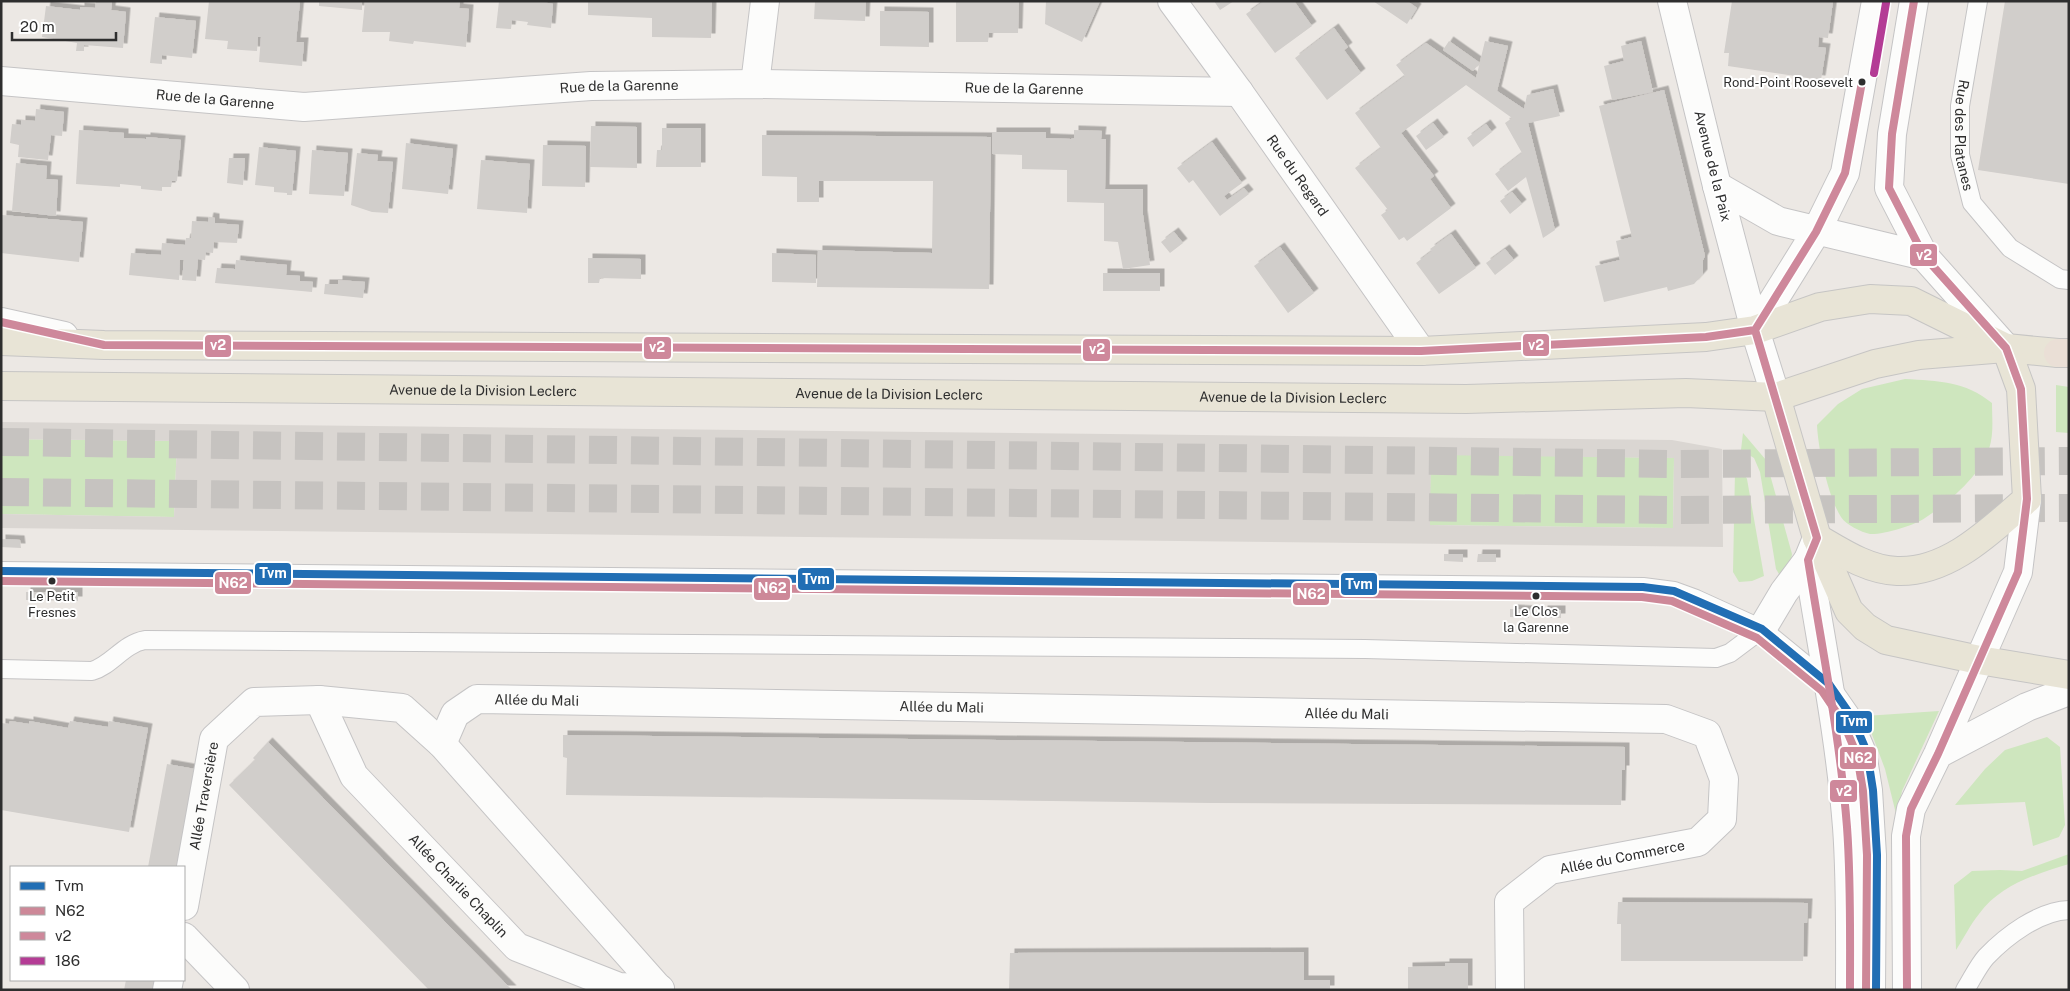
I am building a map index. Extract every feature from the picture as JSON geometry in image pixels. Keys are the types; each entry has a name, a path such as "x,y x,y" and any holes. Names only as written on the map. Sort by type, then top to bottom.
{"main road":[{"path":"1,341 104,346 1421,351 1706,337 1755,330 1820,307 1870,299 1911,301 2006,348 2021,389 2027,499 1986,534 1957,554 1937,565 1918,570 1896,572 1853,558 1812,549"},
{"path":"2063,353 2006,348 1919,355 1875,364 1776,397 1812,549 1849,611 1865,627 1886,640 1979,660 2069,675"},
{"name":"Avenue de la Division Leclerc","path":"1,386 1456,399 1686,393 1776,397"}],"street":[{"path":"755,84 765,1"},
{"name":"Rue du Regard","path":"1172,1 1239,92 1421,351"},
{"name":"Avenue de la Paix","path":"1672,1 1717,186 1755,330 1776,397"},
{"path":"1755,330 1816,232 1845,173 1876,1"},
{"path":"1914,1 1892,134 1889,188 1924,256 2006,348"},
{"name":"Rue de la Garenne","path":"1,81 304,107 591,86 755,84 1239,92"},
{"path":"1717,186 1778,221 1816,232 1924,256"},
{"path":"1,322 104,346"},
{"path":"1907,990 1906,836 1911,809 1938,754 2018,572 2027,499"},
{"path":"1762,629 1812,549"},
{"path":"1812,549 1847,826 1850,901 1850,990"},
{"path":"1938,754 2027,706 2069,691"},
{"name":"Allée du Mali","path":"442,744 455,714 477,699 1666,718"},
{"path":"319,700 402,708 442,744"},
{"name":"Allée Traversière","path":"185,900 214,739 254,702 319,700"},
{"name":"Allée Charlie Chaplin","path":"319,700 354,776 517,946 619,988 660,989"},
{"name":"Allée du Commerce","path":"1510,990 1510,902 1550,870 1698,842 1722,819 1724,779 1707,734 1666,718"},
{"name":"Allée Charlie Chaplin","path":"442,744 660,989"},
{"path":"185,938 235,990"}],"lane":[{"name":"Rue des Platanes","path":"1978,1 1960,106 1960,155 1972,203 2010,248 2060,279 2069,280"},
{"path":"1,571 1643,587 1674,591 1762,629 1829,684 1856,726 1870,769 1877,855 1876,990"},
{"path":"1,669 92,671 100,668 123,650 145,640 1355,648 1716,658 1730,653 1762,629"},
{"path":"1965,990 1985,958 2016,929 2058,910 2069,910"}],"green space":[{"path":"1905,379 1961,386 1972,390 1992,403 1991,444 1971,479 1935,511 1921,521 1907,526 1882,533 1870,534 1846,523 1836,508 1819,446 1817,425 1838,404 1862,389"},
{"path":"2056,385 2069,387 2069,433 2056,432"},
{"path":"1743,433 1766,460 1792,554 1790,567 1783,581 1776,569 1760,472 1754,458 1741,450"},
{"path":"1,439 177,441 174,517 1,514"},
{"path":"1431,454 1674,458 1673,528 1429,525"},
{"path":"1742,469 1747,479 1764,576 1752,581 1739,582 1733,572 1735,471"},
{"path":"1939,711 1902,791 1897,818 1885,769 1865,716"},
{"path":"2047,737 2060,747 2065,825 2059,837 2033,846 2025,802 1955,805 1985,769 2005,750"},
{"path":"2069,854 2069,864 2020,882 1997,895 1976,918 1956,950 1954,885 1972,871 2022,871"}],"shaded area":[{"path":"1,422 1672,440 1722,449 1723,547 1,528 1,514 174,517 177,441 1,439","holes":["1431,455 1674,458 1673,528 1430,525"]}],"building":[{"path":"96,1 112,2 111,10 126,12 123,48 84,45 84,51 76,51 77,43 42,37 46,6 80,10 80,7 95,8"},
{"path":"209,1 300,1 296,42 304,42 302,66 259,62 261,37 258,37 257,51 227,49 228,41 205,39"},
{"path":"319,1 362,1 362,10 319,6"},
{"path":"365,1 460,1 459,8 469,9 466,47 414,41 413,44 389,41 390,32 362,32"},
{"path":"499,1 537,1 553,4 551,28 527,25 528,22 512,20 511,29 496,28"},
{"path":"588,1 712,1 711,38 652,37 652,18 588,15"},
{"path":"815,1 866,1 865,21 814,19"},
{"path":"956,1 1019,1 1018,33 989,33 988,42 956,42"},
{"path":"1046,1 1100,1 1082,42 1045,24"},
{"path":"1214,1 1234,1 1220,10"},
{"path":"1264,1 1294,1 1312,26 1275,53 1246,14"},
{"path":"1373,1 1407,1 1417,8 1407,24"},
{"path":"1732,1 1833,1 1828,38 1819,37 1818,47 1826,48 1821,80 1728,66 1729,53 1724,53"},
{"path":"2005,1 2069,1 2069,184 1978,170"},
{"path":"880,11 929,12 929,47 880,46"},
{"path":"155,17 196,21 192,58 162,55 162,64 150,63"},
{"path":"1334,28 1348,47 1344,50 1361,73 1327,100 1295,58"},
{"path":"1449,41 1480,63 1473,71 1443,50"},
{"path":"1485,41 1508,46 1497,91 1524,109 1527,95 1553,89 1560,116 1528,123 1555,230 1543,238 1526,177 1508,191 1495,174 1522,153 1505,123 1512,118 1466,85 1401,133 1434,176 1430,179 1451,208 1407,241 1404,237 1399,240 1381,215 1388,210 1355,168 1381,148 1355,113 1405,76 1396,65 1426,43 1476,78"},
{"path":"1641,41 1653,92 1612,100 1604,66 1624,61 1621,46"},
{"path":"1664,90 1705,256 1703,260 1703,274 1694,284 1668,291 1667,287 1604,302 1595,266 1620,260 1616,241 1632,237 1599,106"},
{"path":"36,109 64,112 62,136 51,135 48,160 18,157 19,145 10,143 12,124 21,125 21,120 35,121"},
{"path":"1433,123 1444,137 1426,150 1416,136"},
{"path":"1486,124 1492,132 1473,147 1467,138"},
{"path":"591,126 637,127 637,168 590,167"},
{"path":"662,128 701,128 701,167 656,167 657,150 662,150"},
{"path":"79,130 124,133 124,138 146,139 146,137 181,140 177,181 172,181 171,187 162,187 162,191 120,184 120,187 76,184"},
{"path":"1074,130 1102,131 1101,139 1106,139 1105,189 1143,189 1143,215 1150,265 1123,269 1118,242 1104,241 1104,203 1067,202 1067,170 1022,169 1022,155 992,154 992,132 1046,132 1046,138 1071,139 1074,138"},
{"path":"762,135 991,137 989,289 817,287 818,250 932,253 933,181 819,181 819,202 797,202 797,177 762,176"},
{"path":"1212,142 1242,183 1224,196 1227,200 1244,188 1249,194 1220,216 1193,180 1189,183 1177,168"},
{"path":"406,143 453,149 448,194 402,189"},
{"path":"543,145 586,146 585,187 542,186"},
{"path":"259,147 296,151 292,195 274,192 274,187 255,185"},
{"path":"312,150 348,153 344,196 309,194"},
{"path":"357,153 378,155 377,161 393,162 388,213 372,212 351,205"},
{"path":"229,158 245,158 243,185 227,183"},
{"path":"481,160 530,164 527,213 477,209"},
{"path":"16,163 47,166 46,179 58,180 56,216 12,211"},
{"path":"1512,192 1522,204 1510,214 1500,201"},
{"path":"2,215 83,222 79,262 1,253"},
{"path":"209,217 215,218 215,223 239,225 237,243 214,242 213,253 206,252 205,260 198,259 196,281 182,280 184,260 180,260 179,280 129,275 131,253 161,255 162,243 185,245 186,238 191,238 192,221 208,222"},
{"path":"1174,232 1183,243 1170,253 1161,242"},
{"path":"1451,234 1476,268 1439,294 1416,263 1432,251 1430,249"},
{"path":"1280,247 1314,293 1288,313 1254,266"},
{"path":"1505,249 1514,260 1495,275 1486,263"},
{"path":"772,253 816,255 816,283 772,282"},
{"path":"588,258 641,259 641,279 600,278 599,283 588,283"},
{"path":"236,260 287,265 286,275 300,276 300,281 313,282 312,292 215,283 217,268 235,269"},
{"path":"1103,273 1160,273 1160,291 1103,291"},
{"path":"338,280 365,282 363,298 324,294 325,284 338,284"},
{"path":"1,539 20,540 21,548 1,547"},
{"path":"1444,554 1463,554 1463,562 1444,561"},
{"path":"1478,554 1496,554 1496,562 1477,562"},
{"path":"26,592 78,592 78,601 26,600"},
{"path":"1510,609 1529,610 1529,618 1510,617"},
{"path":"1543,610 1561,610 1561,618 1543,618"},
{"path":"10,721 29,724 29,721 68,728 70,721 108,727 109,721 148,728 129,832 1,810 1,723 9,724"},
{"path":"563,735 1625,747 1625,770 1622,770 1621,805 1212,803 566,795 567,758 563,757"},
{"path":"268,742 512,990 429,990 229,785 255,760 253,758"},
{"path":"167,764 195,769 177,866 148,866"},
{"path":"1618,902 1808,903 1807,923 1804,923 1803,961 1621,961 1621,924 1617,924"},
{"path":"1304,952 1304,980 1330,980 1330,990 1009,990 1010,953"},
{"path":"1445,963 1468,963 1468,990 1408,990 1408,967 1445,966"},
{"path":"126,981 155,981 153,990 124,990"}],"tunnel":[{"path":"1,442 1675,464 2069,461"},
{"path":"1,492 1676,510 2069,508"}],"transit line":[{"name":"v2","path":"1907,990 1906,836 1911,809 1938,754 2018,572 2027,499 2021,389 2006,348 1924,256 1889,188 1892,134 1914,1"},
{"name":"186","path":"1874,73 1886,3"},
{"name":"v2","path":"1850,990 1849,868 1844,793 1808,560 1817,538 1755,330 1816,232 1845,173 1862,82"},
{"name":"v2","path":"1,322 104,345 1421,351 1706,337 1755,330"},
{"name":"Tvm","path":"1,571 1643,587 1674,591 1762,629 1829,684 1852,717 1867,752 1873,790 1877,855 1876,990"},
{"name":"N62","path":"1,581 1642,597 1672,601 1757,638 1822,691 1843,722 1857,755 1863,791 1867,855 1866,990"}],"place":[{"name":"Rond-Point Roosevelt","path":"1862,82"},
{"name":"Le Petit Fresnes","path":"52,581"},
{"name":"Le Clos la Garenne","path":"1536,596"}]}
